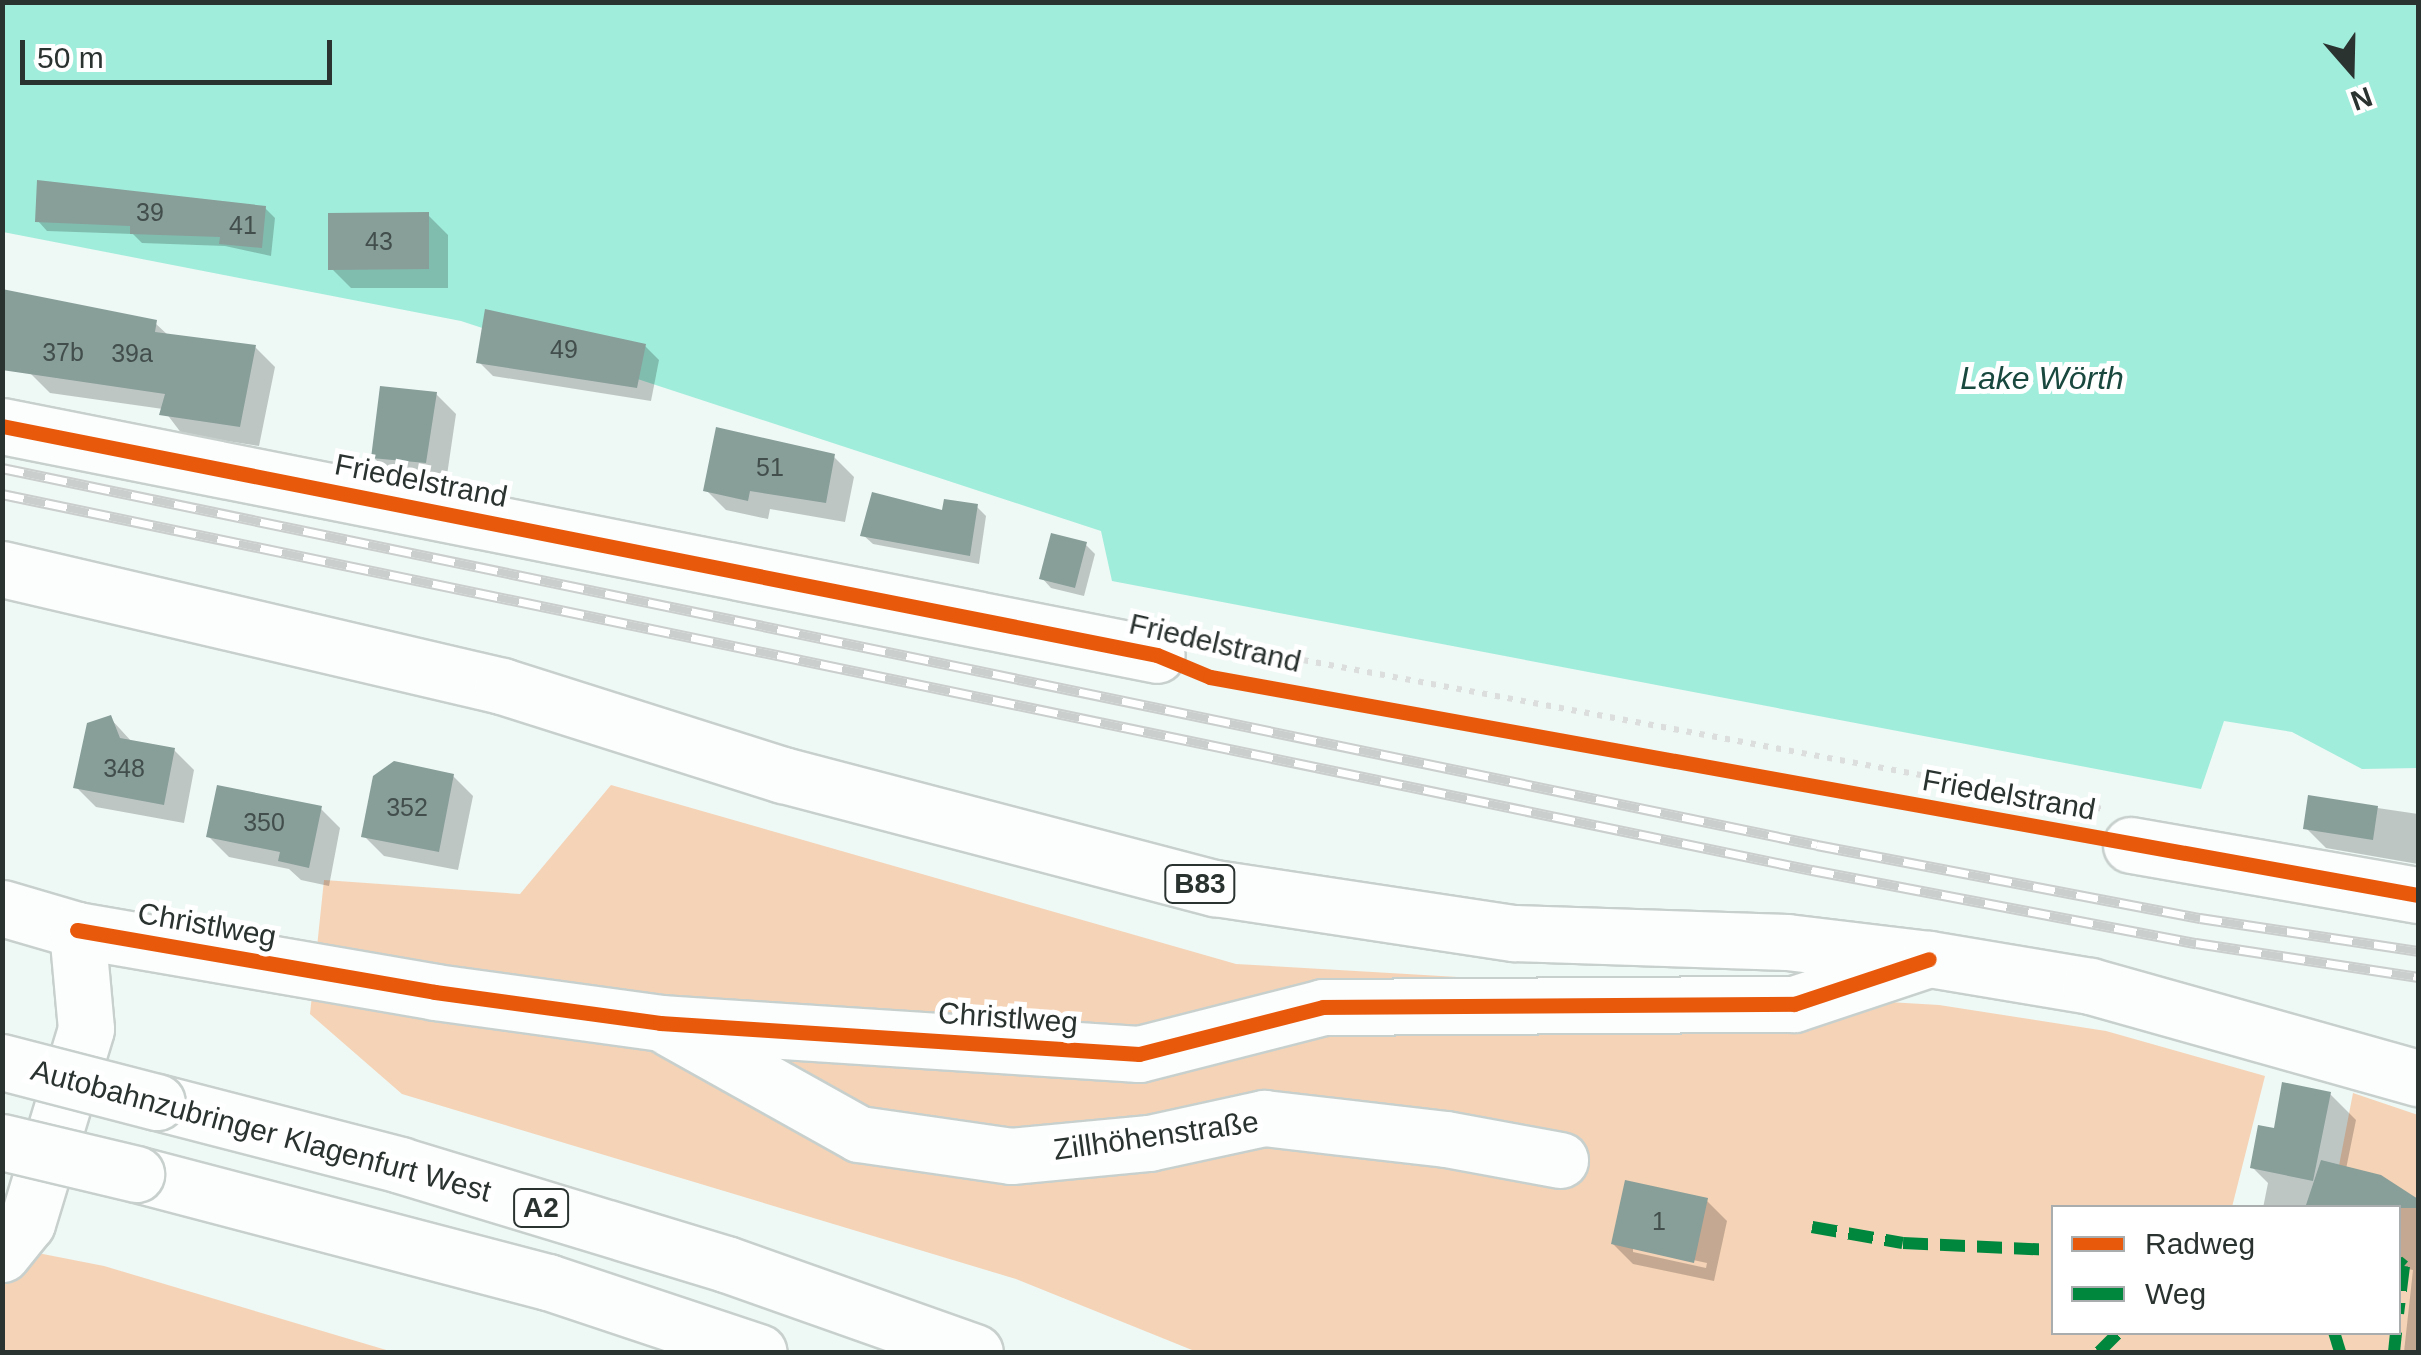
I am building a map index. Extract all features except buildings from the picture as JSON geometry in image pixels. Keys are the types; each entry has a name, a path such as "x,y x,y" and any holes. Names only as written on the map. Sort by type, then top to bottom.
{"main road":[{"name":"Friedelstrand","path":"2,426 1157,655"},
{"name":"B83","path":"2,569 502,686 783,775 1216,888 1514,933 1788,942 1929,958 2090,986 2418,1078"},
{"name":"Friedelstrand","path":"2130,846 2418,895"},
{"name":"Christlweg","path":"2,908 76,930 435,992 660,1023 1139,1054 1323,1007 1794,1004 1929,958"},
{"path":"2,1254 27,1223 86,1029 76,930"},
{"name":"Zillhöhenstraße","path":"660,1023 859,1134 1011,1156 1149,1143 1264,1118 1446,1139 1560,1160"},
{"name":"Autobahnzubringer Klagenfurt West","path":"2,1062 400,1166 726,1264 975,1352"},
{"name":"A2","path":"2,1142 548,1282 759,1352"}],"path":[{"path":"1157,655 1192,639 2103,809 2130,846"}],"shaded area":[{"path":"611,785 1236,964 1939,1005 2106,1031 2265,1076 2233,1205 2051,1205 2051,1335 2401,1335 2401,1205 2331,1205 2353,1093 2418,1115 2418,1352 1197,1352 1016,1279 402,1094 310,1014 324,880 520,894"},
{"path":"2,1246 104,1266 393,1352 3,1352"}],"water":[{"name":"Lake Wörth","path":"2,3 2418,3 2418,768 2362,769 2292,732 2224,721 2201,789 1112,581 1101,531 461,321 3,232"}],"railway":[{"path":"2,468 1817,845 2200,918 2418,951"},
{"path":"2,494 1812,870 2196,943 2418,977"}],"marked path":[{"path":"1812,1227 1903,1243 2051,1250"},
{"path":"2401,1264 2401,1290"},
{"path":"2099,1352 2116,1335"},
{"path":"2335,1335 2340,1352"},
{"path":"2394,1352 2396,1335"}],"cycle path":[{"path":"2,426 1157,655 1210,677 2418,895"},
{"path":"77,930 435,992 660,1023 1139,1054 1323,1007 1794,1004 1929,959"}]}
